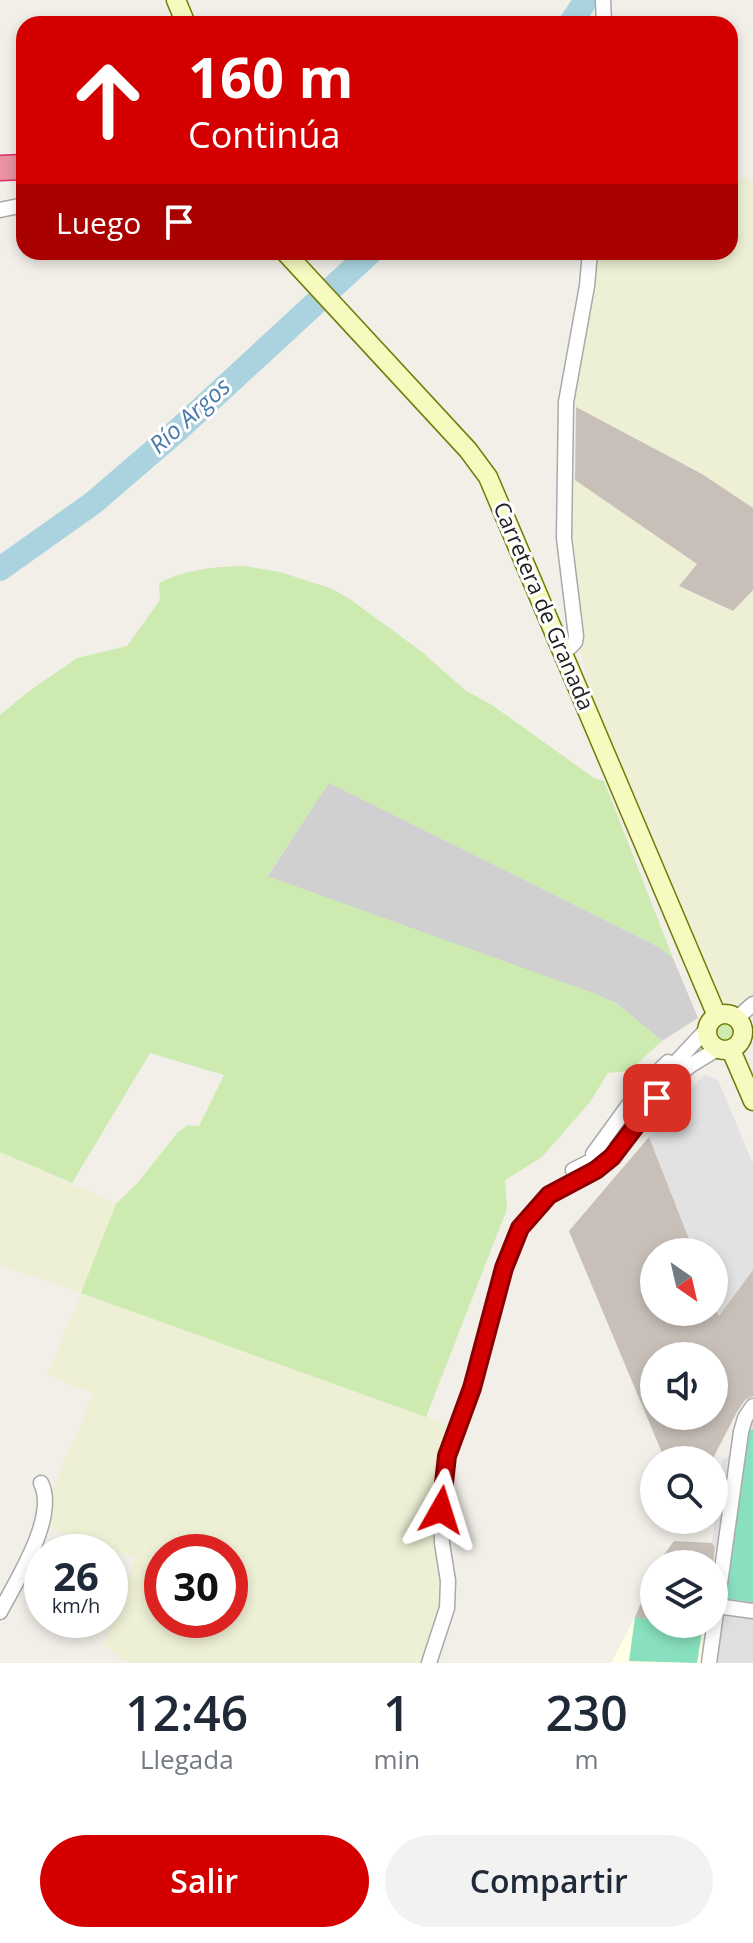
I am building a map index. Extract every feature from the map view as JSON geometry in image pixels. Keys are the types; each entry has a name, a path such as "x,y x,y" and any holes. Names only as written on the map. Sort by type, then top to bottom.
{"main road":[{"name":"Carretera de Granada","path":"292,260 468,450 493,487 564,653 712,1022 711,1045 726,1050 753,1101"},
{"path":"712,1022 727,1014 737,1018 743,1028 742,1039 726,1050"}],"street":[{"path":"564,653 575,642 576,636 564,538 566,402 589,260"},
{"path":"737,1018 753,1004"},
{"path":"573,1170 597,1158 623,1131 637,1125 652,1127 649,1108 652,1089 712,1022"},
{"path":"429,1663 447,1608 448,1581 441,1510 447,1456 472,1388 493,1305 513,1244 520,1228 557,1184 600,1147 650,1077 688,1050"},
{"path":"649,1108 680,1073 714,1051 726,1050"},
{"path":"549,1195 605,1164 637,1125"},
{"path":"725,1550 741,1432 753,1406"},
{"path":"2,1602 42,1525 46,1496 41,1483"},
{"path":"728,1608 753,1611"},
{"path":"709,1663 713,1638"}],"shaded area":[{"path":"746,177 753,179 753,508 702,474 566,402 589,264 592,260 738,260 738,180"},
{"path":"565,472 697,564 679,586 733,611 753,590 753,1000 738,1004 718,1002 616,779 576,636"},
{"path":"329,782 659,947 673,958 698,1018 662,1041 616,1003 267,877"},
{"path":"705,1074 718,1080 753,1164 753,1270 728,1304 728,1238 689,1238 649,1137"},
{"path":"0,1152 116,1204 82,1293 456,1428 447,1456 448,1581 429,1663 128,1663 104,1646 107,1638 128,1638 128,1578 135,1558 128,1556 128,1534 67,1534 42,1525 44,1509 93,1394 47,1374 81,1293 0,1266"},
{"path":"753,1406 753,1663 709,1663 712,1638 728,1638 728,1550 725,1550 741,1432"},
{"path":"739,1450 728,1527 728,1456"},
{"path":"713,1534 727,1534 725,1550 719,1550 712,1543"},
{"path":"635,1617 640,1618 640,1638 712,1638 709,1663 611,1663"}],"green space":[{"path":"244,566 280,572 330,588 350,599 422,652 465,690 492,705 594,778 604,781 673,958 659,947 329,783 267,876 596,994 616,1003 662,1041 629,1071 608,1073 590,1102 542,1157 505,1180 507,1209 426,1417 81,1293 116,1204 140,1180 177,1133 188,1125 199,1126 224,1075 150,1053 72,1183 0,1152 0,715 77,658 127,646 160,600 159,583 200,570"},
{"path":"725,1017 736,1021 740,1032 736,1043 725,1047 714,1043 710,1032 714,1021"},
{"path":"742,1430 753,1430 753,1602 728,1599 728,1550 725,1550"},
{"path":"635,1617 640,1618 640,1638 701,1638 697,1663 629,1661"}],"building":[{"path":"576,407 702,474 753,508 753,590 733,611 679,586 697,564 575,480"},
{"path":"649,1137 689,1238 640,1238 640,1326 728,1326 728,1304 753,1270 753,1396 745,1400 728,1429 728,1342 640,1342 640,1400 569,1231"},
{"path":"652,1430 728,1430 719,1446 659,1446"},
{"path":"674,1541 712,1543 715,1547 715,1550 667,1550"}],"waterway":[{"name":"Río Argos","path":"575,16 586,0"},
{"name":"Río Argos","path":"0,569 93,503 179,429 362,260"}],"route":[{"path":"441,1510 447,1456 472,1388 504,1268 520,1228 549,1195 596,1170 612,1157 657,1098"}]}
